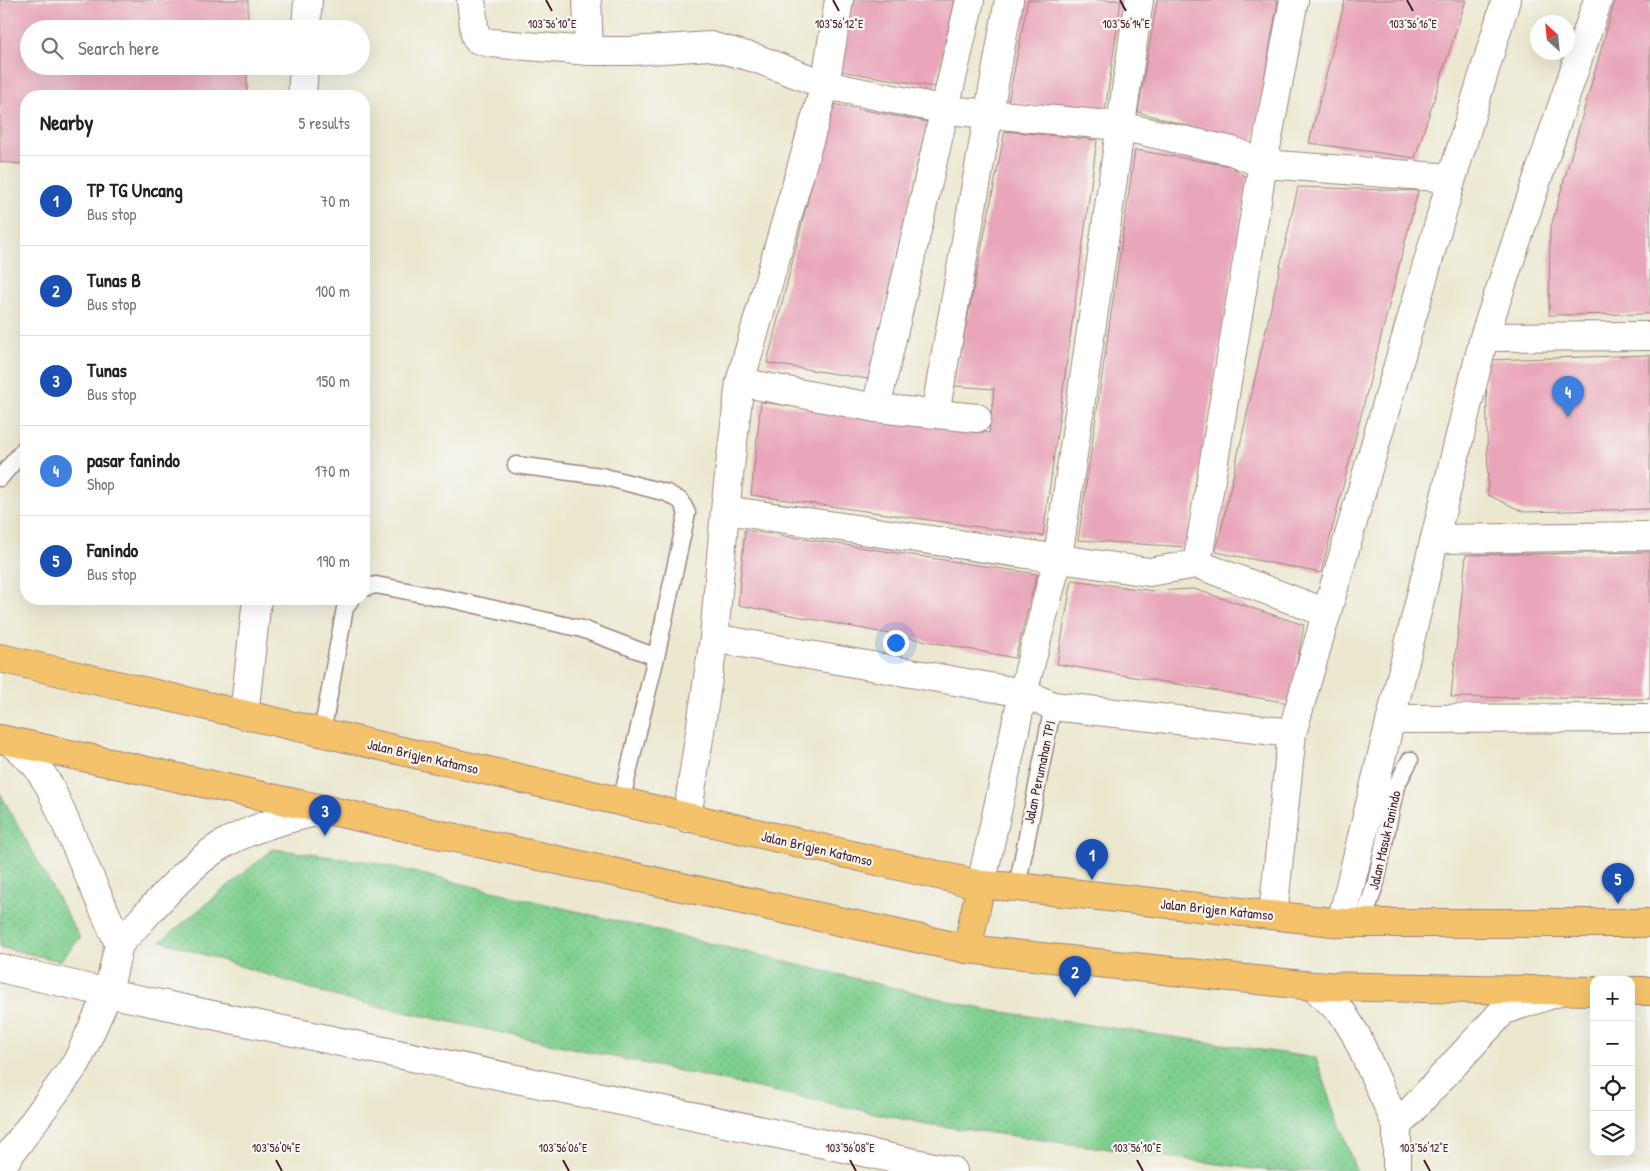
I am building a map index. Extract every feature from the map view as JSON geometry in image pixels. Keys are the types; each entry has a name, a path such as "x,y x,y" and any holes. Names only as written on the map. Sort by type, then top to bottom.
{"main road":[{"name":"Jalan Brigjen Katamso","path":"0,658 981,885 1017,887 1352,923 1650,923"},
{"path":"6,741 967,949 1314,986 1590,991"},
{"path":"967,949 981,885"},
{"path":"1635,991 1650,991"}],"street":[{"path":"307,20 308,0"},
{"path":"471,0 474,31 477,39 539,48 588,51 632,51 710,46 755,58 825,85 946,110 1120,126 1232,151 1262,164 1452,178"},
{"path":"587,0 588,51"},
{"path":"687,818 714,638 725,510 740,382 825,85 839,0"},
{"path":"876,408 970,0"},
{"path":"935,414 1010,0"},
{"path":"981,885 1023,693 1058,558 1139,0"},
{"path":"1197,564 1262,164 1294,0"},
{"path":"1273,915 1292,732 1452,178 1506,0"},
{"path":"1352,923 1391,719 1484,337 1598,0"},
{"path":"302,90 303,75"},
{"path":"1484,337 1650,336"},
{"path":"740,382 876,408 977,418"},
{"path":"725,510 1150,572 1197,564 1327,613"},
{"path":"1435,539 1650,536"},
{"path":"244,715 256,605"},
{"path":"714,638 1023,693 1053,706 1292,732"},
{"path":"1391,719 1650,718"},
{"path":"6,741 36,765 50,787 119,944"},
{"path":"0,1168 77,1062 108,993 119,944 190,870 219,847 279,820 324,810"},
{"path":"0,968 108,993 953,1171"},
{"path":"1314,986 1344,1014 1356,1035 1398,1126 1397,1171"},
{"path":"1398,1126 1504,1010 1562,991"}],"lane":[{"path":"0,478 20,454"},
{"path":"516,465 601,476 667,492 681,501 687,514 656,657 621,802"},
{"path":"370,586 376,585 460,600 582,629 656,657"},
{"path":"322,733 347,605"},
{"name":"Jalan Perumahan TPI","path":"1017,887 1025,838 1053,706"},
{"name":"Jalan Masuk Fanindo","path":"1352,923 1376,882 1396,786 1410,760"}],"green space":[{"path":"0,793 80,938 60,961 0,947"},
{"path":"273,849 376,863 982,1009 1316,1058 1356,1171 1270,1171 926,1124 344,999 161,941"}],"building":[{"path":"0,0 248,0 248,20 20,20 20,75 247,75 247,90 20,90 20,164 0,162"},
{"path":"854,0 955,0 935,87 841,71"},
{"path":"1028,0 1121,0 1105,113 1008,102"},
{"path":"1157,0 1278,0 1253,144 1138,112"},
{"path":"1345,0 1466,0 1415,158 1309,143"},
{"path":"1615,0 1650,0 1650,314 1549,315 1550,230"},
{"path":"832,104 927,122 868,379 767,363"},
{"path":"1005,131 1097,140 1043,536 751,495 761,402 989,433 994,389 954,386"},
{"path":"1135,150 1231,166 1247,178 1186,547 1078,540"},
{"path":"1298,187 1418,191 1321,573 1216,552"},
{"path":"1650,355 1650,509 1524,512 1488,495 1486,360"},
{"path":"745,530 1037,574 1015,658 738,605"},
{"path":"1650,552 1650,699 1451,697 1466,555"},
{"path":"1072,580 1153,591 1194,589 1304,625 1289,703 1057,664"}],"place":[{"name":"pasar fanindo","path":"1568,417"},
{"name":"Tunas","path":"325,836"},
{"name":"TP TG Uncang","path":"1092,880"},
{"name":"Fanindo","path":"1618,904"},
{"name":"Tunas B","path":"1075,997"}]}
